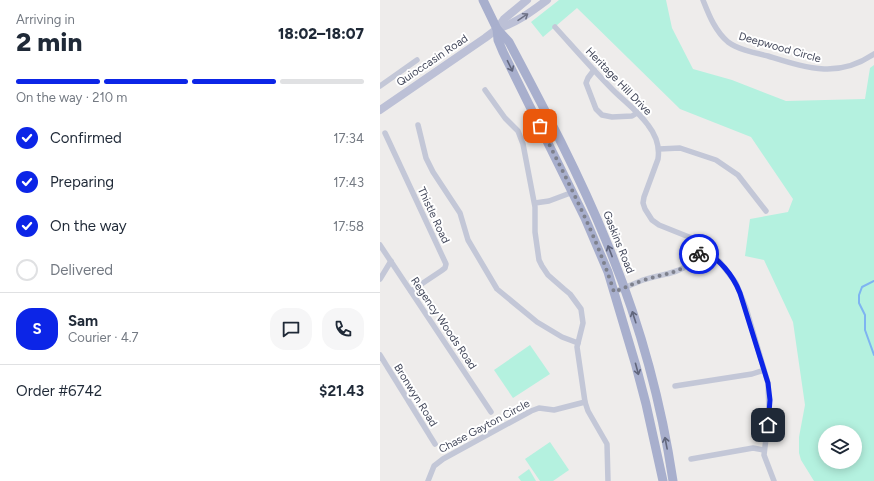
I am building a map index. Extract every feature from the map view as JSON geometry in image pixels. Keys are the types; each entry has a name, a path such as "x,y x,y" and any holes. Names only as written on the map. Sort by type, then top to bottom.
{"main road":[{"name":"Gaskins Road","path":"483,0 497,29 509,42 577,175 608,244 635,319 657,399 673,481"},
{"name":"Quioccasin Road","path":"497,29 504,19 527,0"},
{"name":"Quioccasin Road","path":"380,110 497,29 510,25 521,19 547,0"},
{"name":"Gaskins Road","path":"497,29 498,40 503,52 573,192 595,241 614,292 646,404 663,481"}],"street":[{"name":"Deepwood Circle","path":"703,0 718,32 732,44 746,50 822,70 846,68 862,62 874,54"},
{"name":"Heritage Hill Drive","path":"555,27 594,70 648,125 657,141 659,149"},
{"path":"380,86 417,60"},
{"path":"594,70 586,83 596,109 602,115 612,117 632,116 637,113"},
{"path":"485,90 505,118 518,131 523,144 534,203 535,232 539,260 548,275 570,294 581,309 583,323 577,348 585,402 588,411 607,444 608,481"},
{"path":"418,125 426,158 433,172 460,213 468,240 497,289 538,322 562,337 578,343"},
{"name":"Thistle Road","path":"385,133 446,264 445,268 411,291"},
{"path":"766,211 738,175 716,160 705,155 680,148 659,149 656,164 645,191 643,203 645,209 652,220 659,225 689,237 720,262 736,283 746,308 768,383 770,400 764,455 774,481"},
{"path":"534,203 549,201 573,192"},
{"name":"Regency Woods Road","path":"380,245 491,412"},
{"path":"614,292 645,280 671,274 680,270 686,267 697,257 703,249"},
{"path":"380,278 391,262"},
{"name":"Bronwyn Road","path":"380,355 435,444"},
{"path":"674,386 752,374 764,370"},
{"name":"Chase Gayton Circle","path":"428,481 434,466 444,459 531,411 539,408 554,410 585,402"},
{"path":"691,459 752,448 764,450"}],"green space":[{"path":"559,0 666,0 672,28 693,69 732,80 786,101 865,99 870,68 874,65 874,481 814,481 801,460 799,453 799,437 805,405 793,322 764,260 745,256 750,219 788,212 793,199 751,137 680,109 577,8 543,37 531,22"},
{"path":"530,345 550,374 513,398 494,370"},
{"path":"550,442 569,470 553,481 540,481 525,459"},
{"path":"529,469 536,481 521,481 518,477"}],"waterway":[{"path":"874,281 862,287 859,295 859,303 865,315 865,330 874,355"}],"way so far":[{"path":"540,126 586,218 608,272 614,292 645,280 671,274 680,270 686,267 699,254"}],"route":[{"path":"699,254 703,249 720,262 730,273 736,283 746,308 768,383 770,400 768,425"}]}
